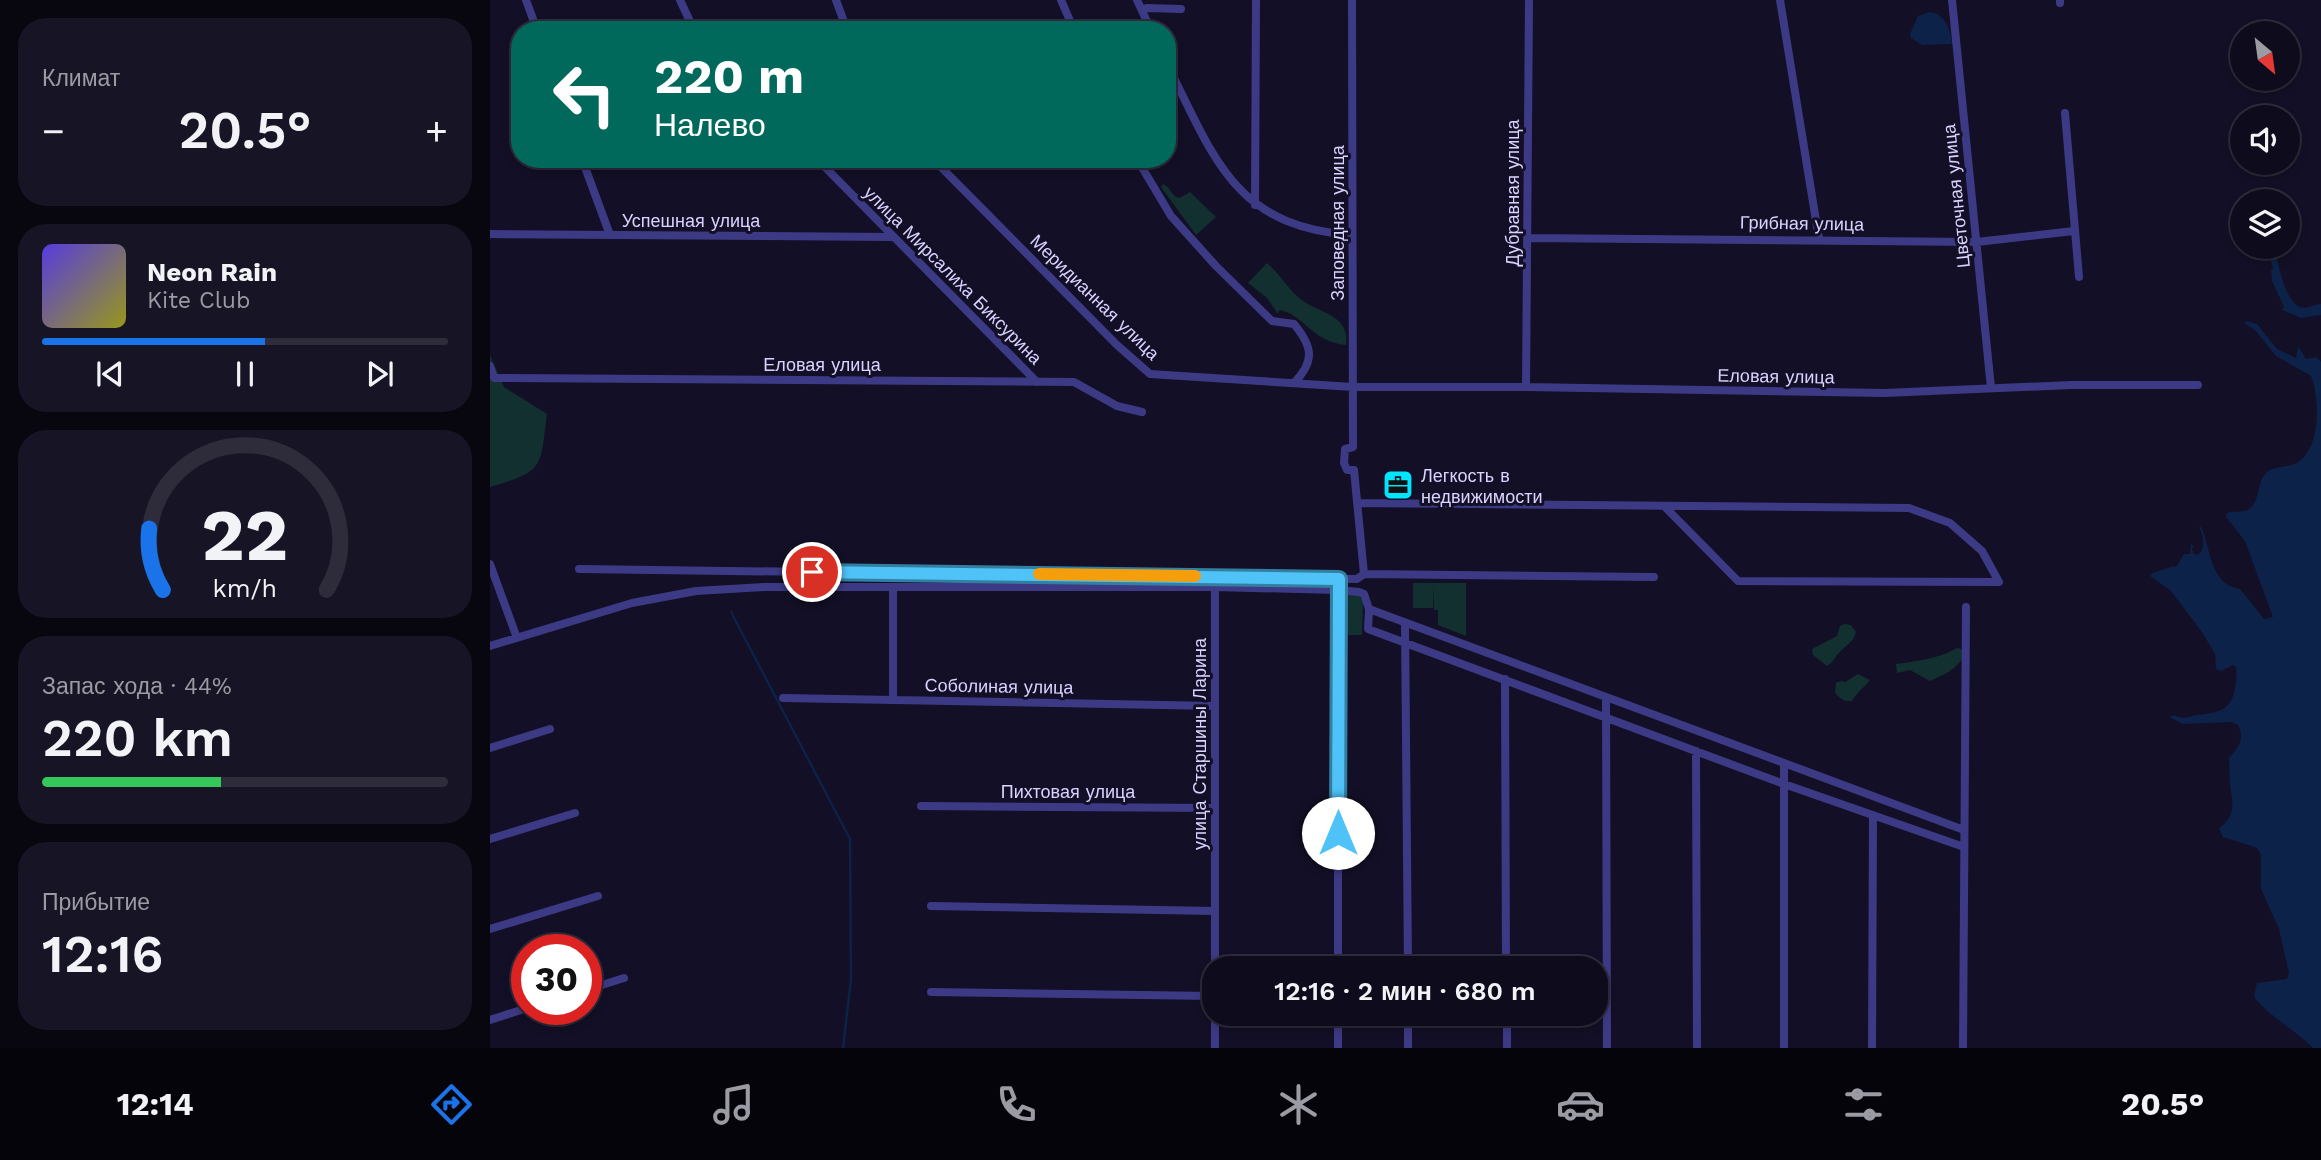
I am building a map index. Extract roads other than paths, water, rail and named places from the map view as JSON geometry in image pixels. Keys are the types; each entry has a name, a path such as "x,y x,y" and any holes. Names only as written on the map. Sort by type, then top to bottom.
{"street":[{"path":"526,0 534,21"},
{"path":"680,0 690,21"},
{"path":"836,0 844,21"},
{"path":"1060,0 1070,21"},
{"path":"1137,0 1147,21"},
{"path":"1255,205 1256,0"},
{"name":"Заповедная улица","path":"1352,0 1353,447 1345,449 1344,463 1348,470 1354,470 1357,503"},
{"name":"Дубравная улица","path":"1526,387 1529,0"},
{"path":"1780,0 1819,239"},
{"name":"Цветочная улица","path":"1952,0 1990,388"},
{"path":"1142,10 1181,9"},
{"path":"1176,81 1222,168 1232,183 1255,205 1300,227 1324,233 1352,235"},
{"path":"2065,113 2079,277"},
{"path":"585,168 610,235"},
{"name":"улица Мирсалиха Биксурина","path":"826,168 1037,382"},
{"name":"Меридианная улица","path":"942,168 1117,345 1150,374 1353,387"},
{"path":"1142,168 1171,216 1216,267 1272,321 1294,324 1304,336 1310,357 1308,368 1294,383"},
{"name":"Грибная улица","path":"1528,238 1977,242 2074,231"},
{"name":"Успешная улица","path":"490,234 892,237"},
{"name":"Еловая улица","path":"490,366 494,377 1074,382 1117,406 1142,412"},
{"name":"Еловая улица","path":"1353,387 1884,393 1990,388 2198,385"},
{"path":"1364,574 1357,503 1909,508 1950,523 1982,551 1999,582 1738,581 1665,507"},
{"path":"490,564 517,638"},
{"path":"579,569 1339,579 1357,579 1364,574 1654,577"},
{"path":"731,589 732,571"},
{"name":"улица Старшины Ларина","path":"1215,577 1215,956"},
{"path":"1338,956 1339,579"},
{"path":"490,646 632,603 696,591 893,587 1215,587 1359,592 1364,594 1368,609 1368,629 1784,784 1964,847"},
{"path":"893,587 893,699"},
{"path":"1963,1048 1966,607"},
{"path":"1368,609 1964,830"},
{"path":"1405,623 1408,956"},
{"path":"1505,679 1507,956"},
{"path":"1606,697 1607,1048"},
{"name":"Соболиная улица","path":"783,698 1215,706"},
{"path":"490,748 550,729"},
{"path":"1696,751 1697,1048"},
{"path":"1784,763 1784,1048"},
{"name":"Пихтовая улица","path":"921,806 1215,808"},
{"path":"490,839 575,813"},
{"path":"1872,1048 1873,815"},
{"path":"490,929 598,896"},
{"path":"931,906 1215,911"},
{"path":"602,985 624,978"},
{"path":"931,992 1202,996"},
{"path":"490,1020 511,1013"},
{"path":"1215,1026 1215,1048"},
{"path":"1338,1026 1338,1048"},
{"path":"1408,1026 1408,1048"},
{"path":"1507,1026 1507,1048"}],"water":[{"path":"1929,12 1939,15 1946,23 1952,44 1922,45 1911,38 1910,34 1918,16"},
{"path":"2270,259 2277,259 2292,301 2305,308 2321,304 2321,315 2301,318 2282,310 2284,307 2272,281 2273,268"},
{"path":"2247,321 2257,324 2277,349 2296,358 2298,346 2306,359 2317,357 2321,362 2321,1048 2313,1048 2266,1010 2254,996 2257,983 2287,979 2289,973 2279,929 2261,889 2261,855 2257,848 2223,837 2219,828 2228,819 2232,809 2229,758 2240,743 2238,725 2231,722 2183,724 2169,717 2213,713 2224,708 2234,693 2236,667 2233,665 2221,671 2216,669 2215,654 2202,632 2171,591 2150,576 2176,567 2184,554 2190,554 2191,544 2195,547 2192,548 2193,553 2197,555 2200,552 2203,542 2199,526 2204,535 2213,564 2222,580 2240,589 2264,619 2273,617 2245,541 2226,517 2227,513 2245,511 2252,506 2267,472 2294,464 2306,455 2315,435 2316,397 2311,376 2276,356 2256,331 2244,323"}],"waterway":[{"path":"731,612 850,839 851,979 843,1048"}],"place":[{"name":"Легкость в недвижимости","path":"1398,485"}]}
